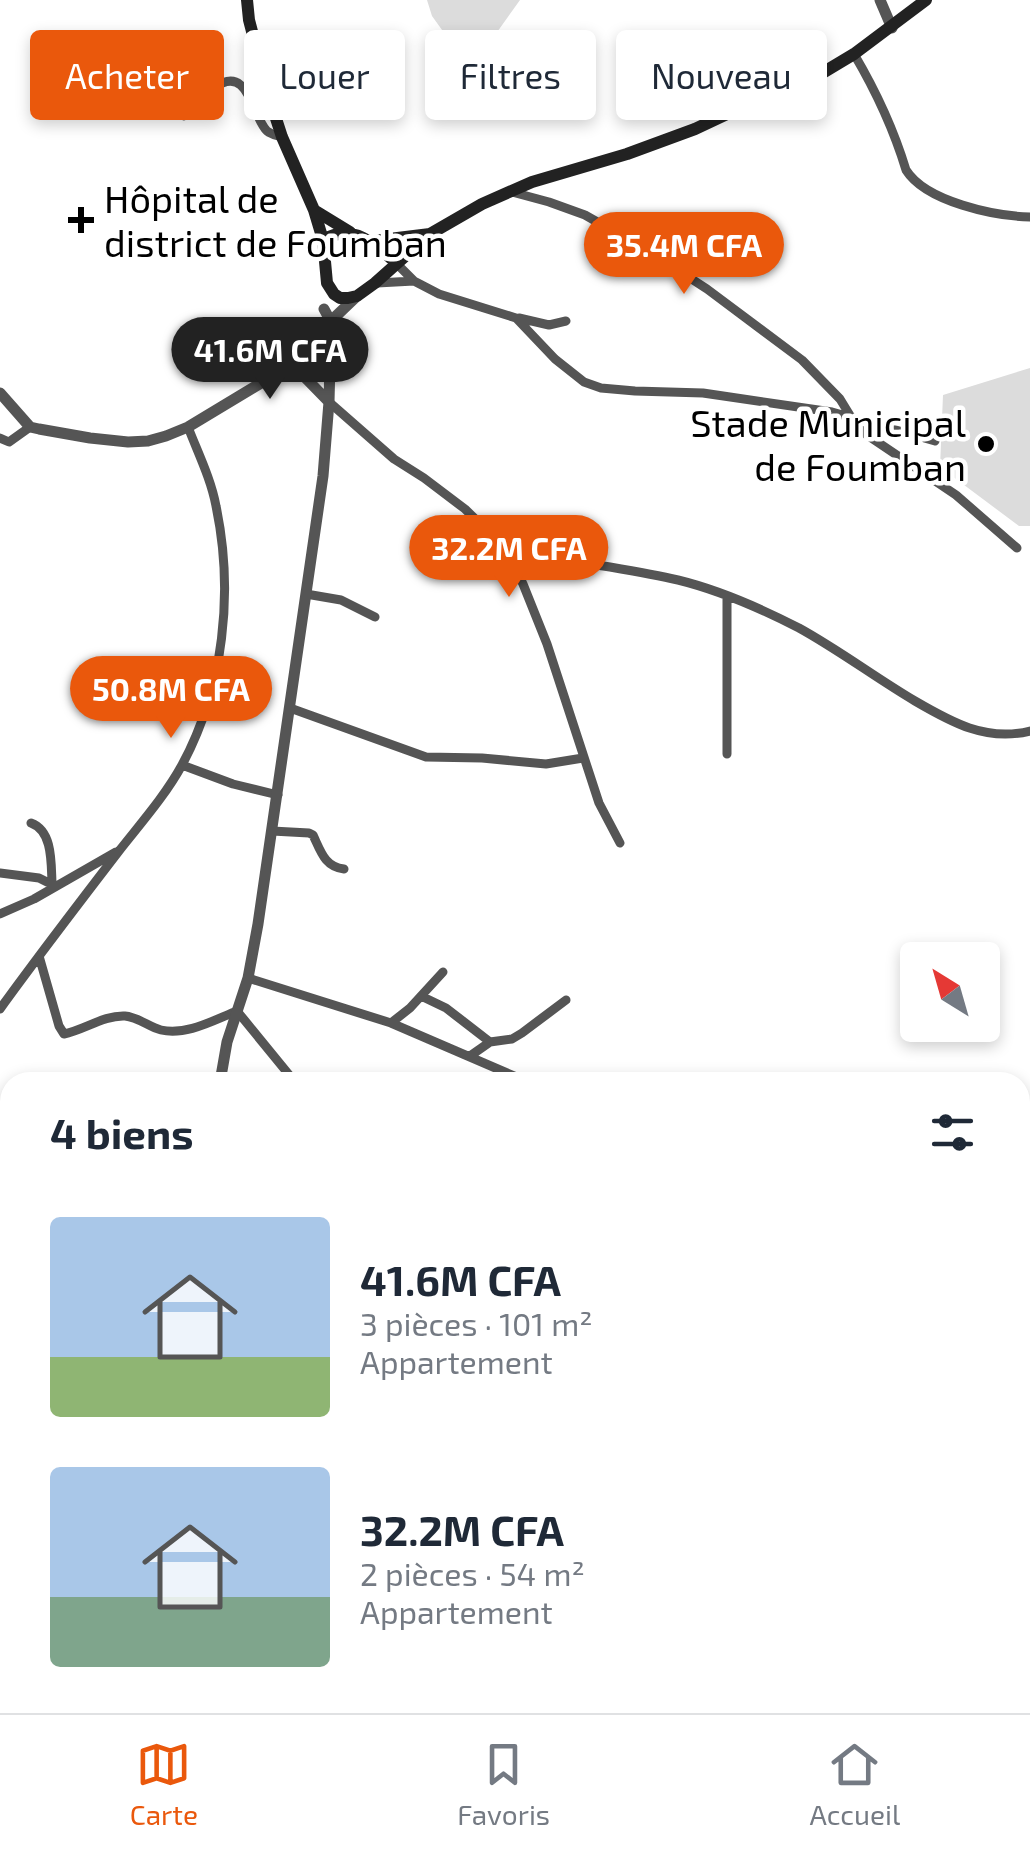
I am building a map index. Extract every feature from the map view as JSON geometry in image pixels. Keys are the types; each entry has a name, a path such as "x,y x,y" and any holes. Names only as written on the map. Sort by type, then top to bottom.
{"main road":[{"path":"247,0 249,20 282,136 314,210 328,284 340,298 357,296 430,234 509,192 695,129 819,75 892,28 926,0"},
{"path":"314,210 372,241 396,263"},
{"path":"322,240 352,233"},
{"path":"372,241 430,234"}],"street":[{"path":"880,0 892,28"},
{"path":"854,54 892,126 910,177 952,201 985,213 1030,217"},
{"path":"224,82 246,90 265,129 282,136"},
{"path":"509,192 585,215 707,289 802,360 840,399 867,435 956,495 1017,548"},
{"path":"396,263 414,281 451,298 516,318 550,325 566,322"},
{"path":"375,282 414,281"},
{"path":"320,332 328,284"},
{"path":"0,393 30,427 128,442 166,436 266,380 357,296"},
{"path":"222,1072 227,1042 248,978 323,476 331,322 324,309"},
{"path":"516,318 554,360 584,382 601,388 704,393 851,417 936,441"},
{"path":"289,361 394,459 465,509 506,548 546,644 599,803 620,843"},
{"path":"0,438 9,442 30,427"},
{"path":"0,1009 152,810 182,765 204,718 218,659 224,568 216,504 188,427"},
{"path":"506,548 536,559 604,566 682,581 768,613 801,630 958,726 1030,732"},
{"path":"306,594 341,600 375,617"},
{"path":"727,598 727,754"},
{"path":"290,708 426,757 546,764 583,758"},
{"path":"182,765 278,795"},
{"path":"31,823 44,830 54,885"},
{"path":"272,831 313,835 328,864 344,869"},
{"path":"0,914 120,850"},
{"path":"0,873 39,878 54,885"},
{"path":"39,956 64,1034 116,1016 179,1031 237,1012"},
{"path":"391,1024 443,972"},
{"path":"248,978 391,1024 506,1072"},
{"path":"421,996 446,1008 490,1042"},
{"path":"470,1056 490,1042 512,1039 566,1000"},
{"path":"237,1012 288,1072"}],"shaded area":[{"path":"427,0 520,0 499,30 442,30"},
{"name":"Stade Municipal de Foumban","path":"1030,368 1030,526 1019,526 940,467 943,395"}],"place":[{"name":"Hôpital de district de Foumban","path":"81,220"},
{"name":"Stade Municipal de Foumban","path":"986,444"}]}
